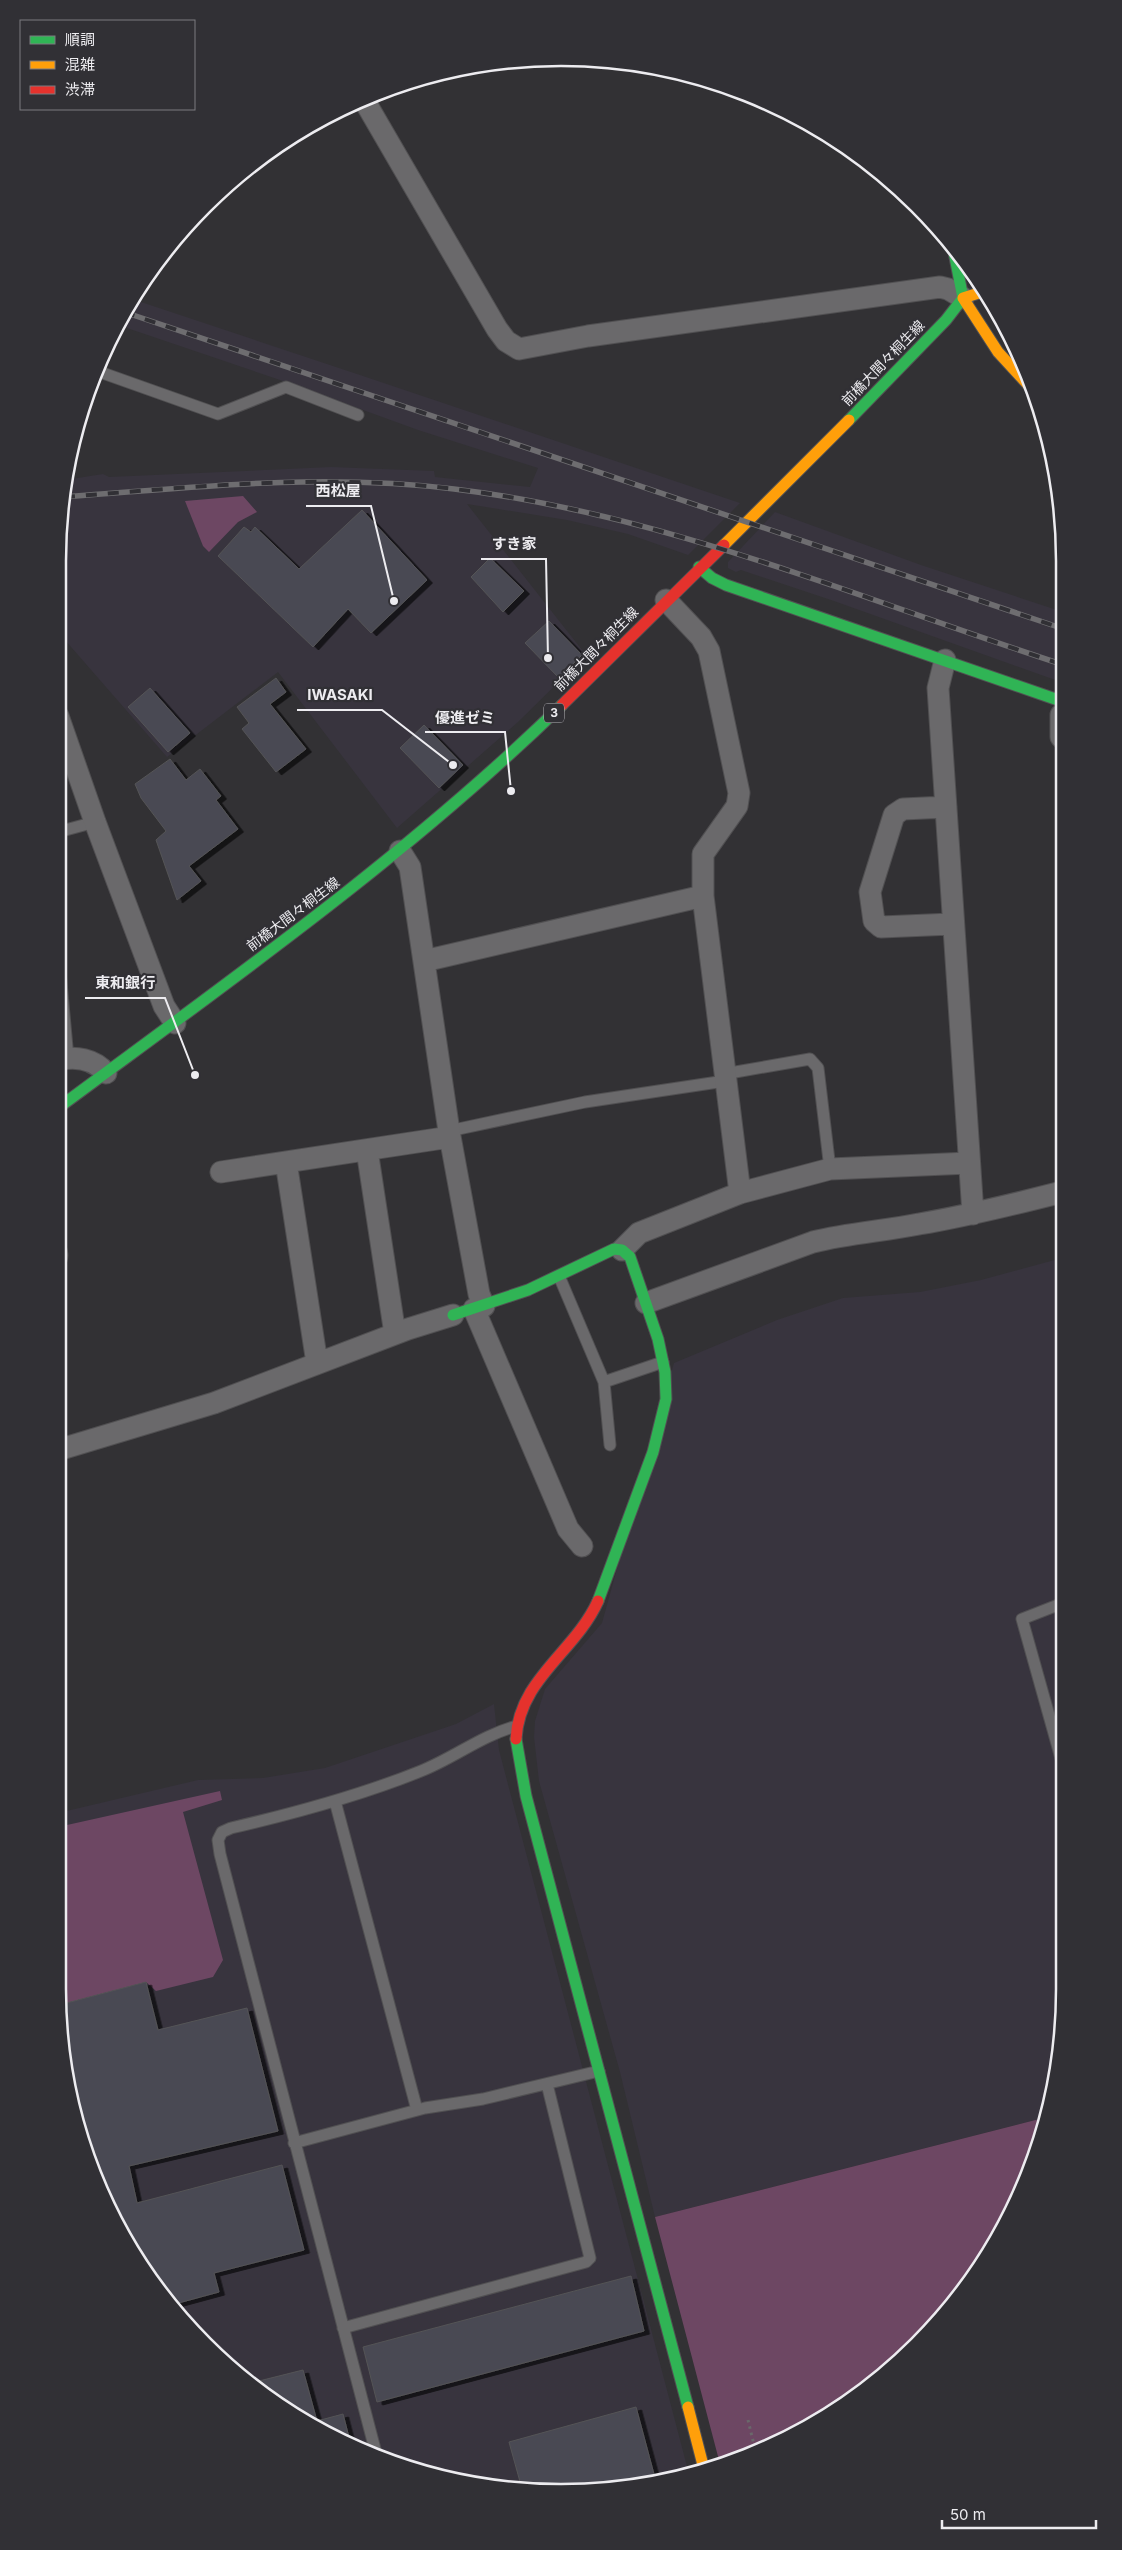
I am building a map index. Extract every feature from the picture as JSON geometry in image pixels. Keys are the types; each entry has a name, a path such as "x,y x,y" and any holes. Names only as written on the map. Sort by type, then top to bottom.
{"street":[{"path":"367,106 497,329 506,342 519,349 588,336 940,287 976,293 998,352 1019,375"},
{"name":"前橋大間々桐生線","path":"66,1102 175,1023 400,851 545,721 946,320 976,293"},
{"path":"700,567 712,578 726,585 1056,699"},
{"path":"666,600 696,632 709,650 739,793 737,806 703,854 703,896 724,1078 740,1193"},
{"path":"945,660 938,688 952,924 973,1214"},
{"path":"66,756 95,822 164,1006 175,1023"},
{"path":"946,807 903,809 894,815 870,892 874,921 881,927 952,924"},
{"path":"400,851 410,867 450,1134 479,1294 479,1307 568,1530 582,1546"},
{"path":"424,961 703,896"},
{"path":"66,1059 97,1063 106,1073"},
{"path":"221,1172 366,1150 450,1134"},
{"path":"366,1150 395,1334"},
{"path":"286,1162 317,1363"},
{"path":"622,1250 639,1233 740,1193 830,1169 969,1162"},
{"path":"646,1303 813,1242 973,1214 1056,1193"},
{"path":"66,1448 214,1403 395,1334 479,1307 559,1276 614,1249 622,1250 630,1257 663,1362 666,1387 660,1430 627,1528 595,1608 587,1622 536,1679 522,1707 517,1756 702,2463"}],"lane":[{"path":"103,374 218,414 286,387 358,414"},
{"path":"66,830 95,822"},
{"path":"450,1134 585,1102 724,1078 810,1059 818,1068 830,1169"},
{"path":"559,1276 604,1382 610,1445"},
{"path":"604,1382 663,1362"},
{"path":"1056,1606 1022,1619 1056,1740"},
{"path":"374,2447 294,2143 218,1840 222,1832 231,1828 335,1801 387,1785 438,1764 488,1736 519,1726"},
{"path":"335,1801 417,2110"},
{"path":"294,2143 417,2110 483,2099 600,2071"},
{"path":"343,2328 586,2262 590,2258 547,2084"}],"path":[{"path":"748,2420 754,2444"}],"shaded area":[{"path":"140,302 740,503 688,555 628,534 567,520 467,504 586,655 518,722 397,828 278,672 167,757 66,641 67,529 73,479 103,474 109,477 331,467 434,471 435,477 530,487 538,468 418,430 286,382 125,327"},
{"path":"243,496 257,512 238,522 209,552 203,546 185,501"},
{"path":"775,512 921,565 1056,610 1056,680 834,601 741,570 736,572 728,568 728,562"},
{"path":"1056,1260 1056,1989 1052,2054 1038,2119 655,2217 620,2072 539,1781 534,1737 535,1721 545,1689 602,1623 674,1363 777,1320 843,1298 920,1292 981,1280"},
{"path":"494,1704 499,1750 687,2467 626,2480 593,2483 561,2484 496,2480 433,2467 402,2457 342,2433 314,2417 260,2382 235,2361 211,2339 168,2290 150,2264 117,2208 104,2178 83,2117 70,2054 67,2021 66,1811 198,1780 263,1778 325,1768 456,1724"},
{"path":"220,1791 222,1800 183,1812 223,1960 213,1977 156,1991 146,1982 66,2003 66,1825"},
{"path":"1038,2119 1018,2178 1005,2208 989,2236 954,2290 911,2339 862,2382 836,2400 780,2433 718,2458 655,2217"}],"building":[{"path":"362,510 427,580 371,633 348,609 313,647 218,556 244,527 251,532 255,527 299,569"},
{"path":"490,558 524,591 503,612 471,577"},
{"path":"549,621 582,655 559,678 525,643"},
{"path":"276,678 286,692 270,704 306,749 276,772 242,729 249,723 237,707"},
{"path":"150,688 190,733 168,752 128,707"},
{"path":"424,725 463,765 439,788 400,748"},
{"path":"170,759 186,780 200,769 221,796 216,800 238,829 189,866 201,881 177,900 156,840 166,831 141,798 135,784"},
{"path":"146,1982 158,2030 247,2008 278,2131 129,2166 137,2203 282,2165 304,2250 214,2273 219,2292 179,2303 150,2264 133,2236 117,2208 104,2178 83,2117 76,2086 70,2054 66,2003"},
{"path":"631,2276 644,2331 377,2402 363,2347"},
{"path":"303,2370 316,2418 286,2400 259,2381"},
{"path":"636,2407 654,2475 593,2483 520,2482 509,2442"},
{"path":"343,2414 349,2436 320,2420"}],"railway":[{"path":"133,315 1056,626"},
{"path":"70,497 259,483 356,482 454,489 532,501 686,538 761,561 1056,662"}],"traffic: fast":[{"path":"849,420 946,320 963,298 956,263"},
{"path":"699,567 712,578 726,585 1056,699"},
{"path":"66,1102 253,964 380,865 442,814 562,705"},
{"path":"453,1315 528,1290 614,1249 622,1250 630,1257 658,1339 665,1372 666,1399 653,1452 598,1601"},
{"path":"516,1739 526,1796 688,2407"}],"traffic: slow":[{"path":"977,294 963,298 998,352 1019,375"},
{"path":"724,545 849,420"},
{"path":"688,2407 702,2463"}],"traffic: jam":[{"path":"562,705 724,545"},
{"path":"516,1739 519,1718 537,1682 576,1636 598,1601"}],"place":[{"name":"西松屋","path":"394,601"},
{"name":"すき家","path":"548,658"},
{"name":"IWASAKI","path":"453,765"},
{"name":"優進ゼミ","path":"511,791"},
{"name":"東和銀行","path":"195,1075"}]}
